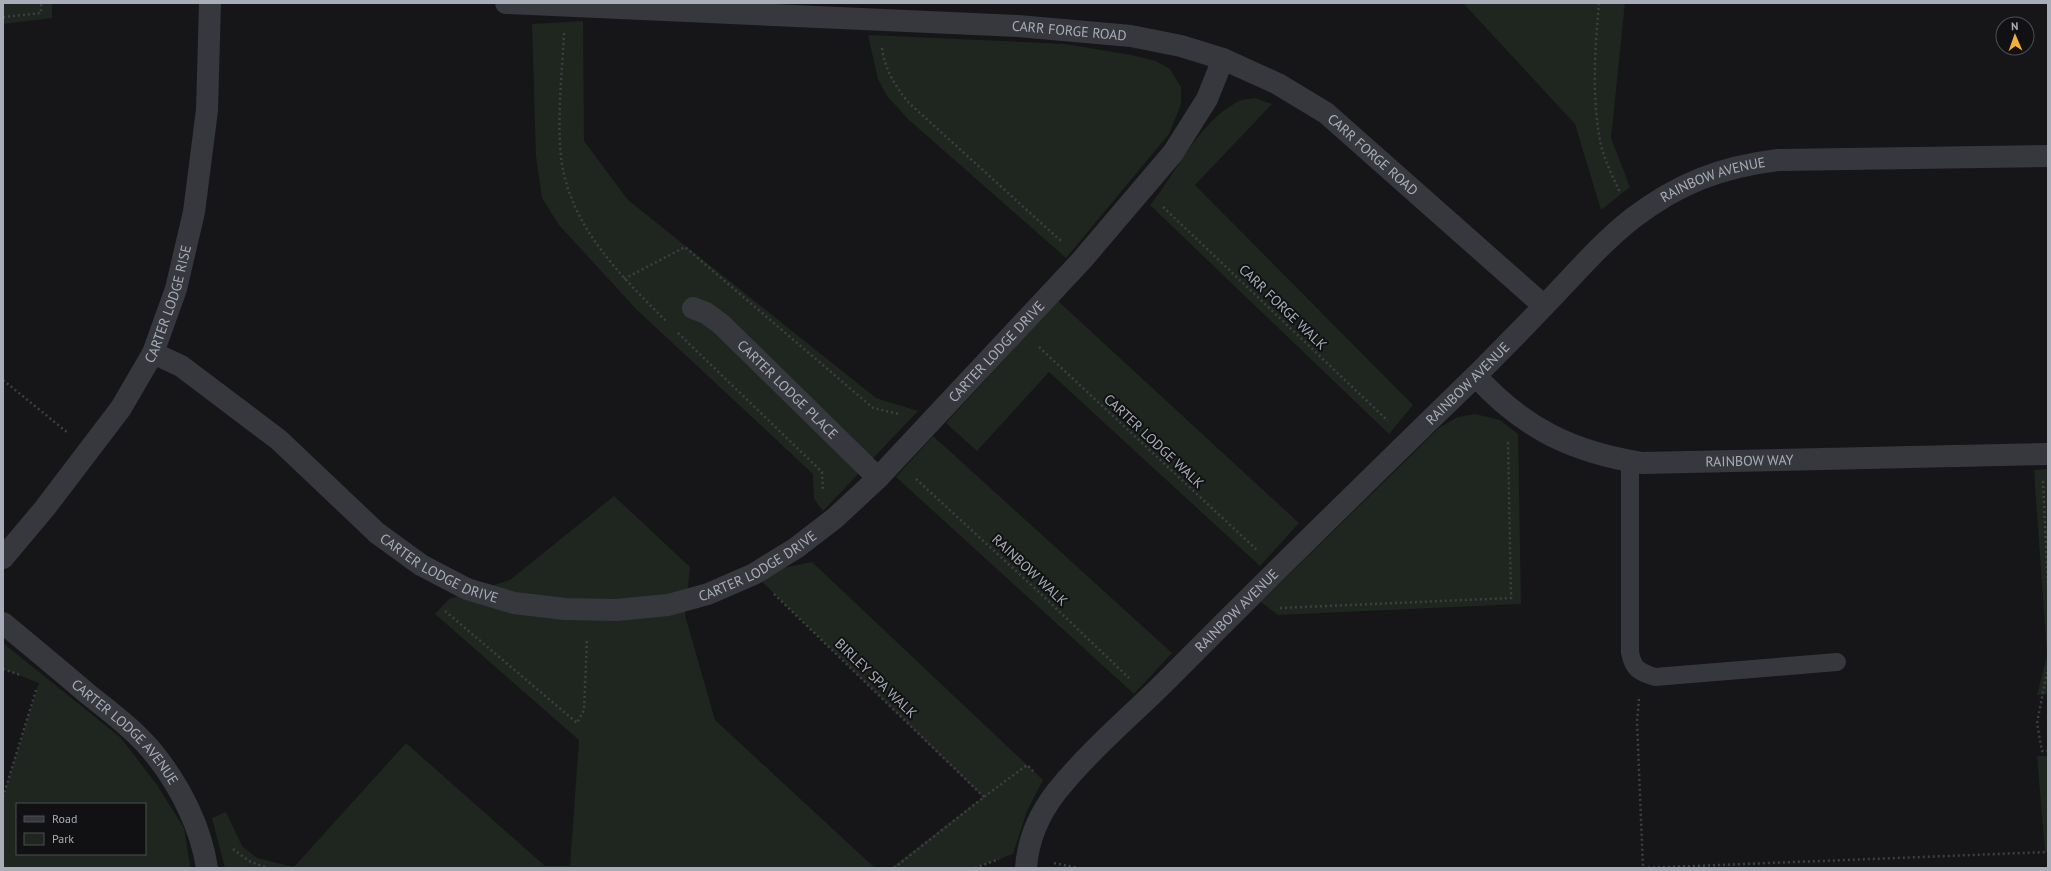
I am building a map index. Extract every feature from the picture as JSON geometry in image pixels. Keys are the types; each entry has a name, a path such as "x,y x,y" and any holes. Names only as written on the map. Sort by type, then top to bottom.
{"street":[{"name":"CARTER LODGE RISE","path":"3,558 45,508 121,408 153,353 176,289 194,212 207,110 210,3"},
{"name":"CARR FORGE ROAD","path":"506,3 880,12 1130,36 1181,46 1223,59 1278,84 1326,113 1544,306"},
{"name":"CARTER LODGE DRIVE","path":"153,353 181,366 273,436 377,533 421,565 467,589 514,603 566,609 616,610 668,605 708,594 754,574 796,548 841,513 878,478 894,459 1082,260 1173,153 1207,99 1223,59"},
{"name":"RAINBOW AVENUE","path":"1026,868 1030,838 1041,813 1058,790 1256,590 1476,376 1595,252 1633,218 1678,189 1708,175 1743,164 1778,160 2048,156"},
{"name":"CARTER LODGE PLACE","path":"693,308 706,313 721,324 878,478"},
{"name":"RAINBOW WAY","path":"1476,376 1495,397 1515,413 1543,431 1574,447 1630,461 1650,463 2045,454"},
{"name":"CARTER LODGE AVENUE","path":"3,623 130,728 156,756 177,788 196,823 207,868"}],"lane":[{"path":"1630,461 1630,652 1632,663 1641,672 1655,677 1837,662"}],"path":[{"path":"3,17 41,14 41,3"},
{"path":"1599,3 1595,81 1599,136 1608,168 1633,218"},
{"path":"552,5 564,174 580,216 591,237 624,279 822,472 824,493 841,513"},
{"path":"880,12 885,65 898,90 909,103 1082,260"},
{"name":"CARR FORGE WALK","path":"1143,188 1409,441"},
{"path":"624,279 684,247 873,408 930,422"},
{"name":"CARTER LODGE WALK","path":"1018,328 1278,569"},
{"path":"3,380 89,450"},
{"path":"1256,590 1281,608 1511,598 1508,441 1515,413"},
{"path":"2045,454 2048,589"},
{"name":"RAINBOW WALK","path":"894,459 1041,594 1149,697"},
{"name":"BIRLEY SPA WALK","path":"754,574 984,797"},
{"path":"451,581 436,603 577,723 584,710 588,609"},
{"path":"2048,667 2037,723 2042,751 2048,751"},
{"path":"3,669 21,676"},
{"path":"1641,672 1637,721 1643,868 2048,852"},
{"path":"3,798 39,683"},
{"path":"894,868 1027,765 1042,780 1058,790"}],"green space":[{"path":"3,3 52,3 52,18 3,24"},
{"path":"1463,3 1625,3 1611,138 1630,187 1601,210 1575,124"},
{"path":"583,21 584,141 628,200 876,398 918,411 823,511 814,499 813,474 636,309 559,225 542,198 536,156 532,24"},
{"path":"868,35 1065,44 1131,55 1156,61 1170,69 1181,87 1181,104 1169,134 1066,258 909,120 887,96 878,79"},
{"path":"1255,98 1272,104 1195,185 1413,405 1389,434 1150,205 1199,135 1210,123 1223,111 1237,102"},
{"path":"1058,301 1299,523 1260,566 1049,372 977,451 946,423"},
{"path":"1475,414 1500,420 1518,434 1521,604 1278,615 1261,602 1440,427 1458,417"},
{"path":"933,436 1172,653 1134,694 896,477"},
{"path":"2048,469 2048,694 2037,695 2047,655 2034,470"},
{"path":"614,496 690,567 685,615 715,720 875,868 225,868 212,818 226,812 242,846 257,858 294,867 406,743 545,866 570,866 579,740 435,614 449,599 510,580"},
{"path":"812,562 1043,780 1027,811 1013,854 975,868 891,868 983,797 754,574"},
{"path":"3,643 121,738 157,785 184,828 190,865 189,868 3,868 3,797 39,683 3,669"},
{"path":"2037,756 2048,756 2048,852 2045,852"}]}
